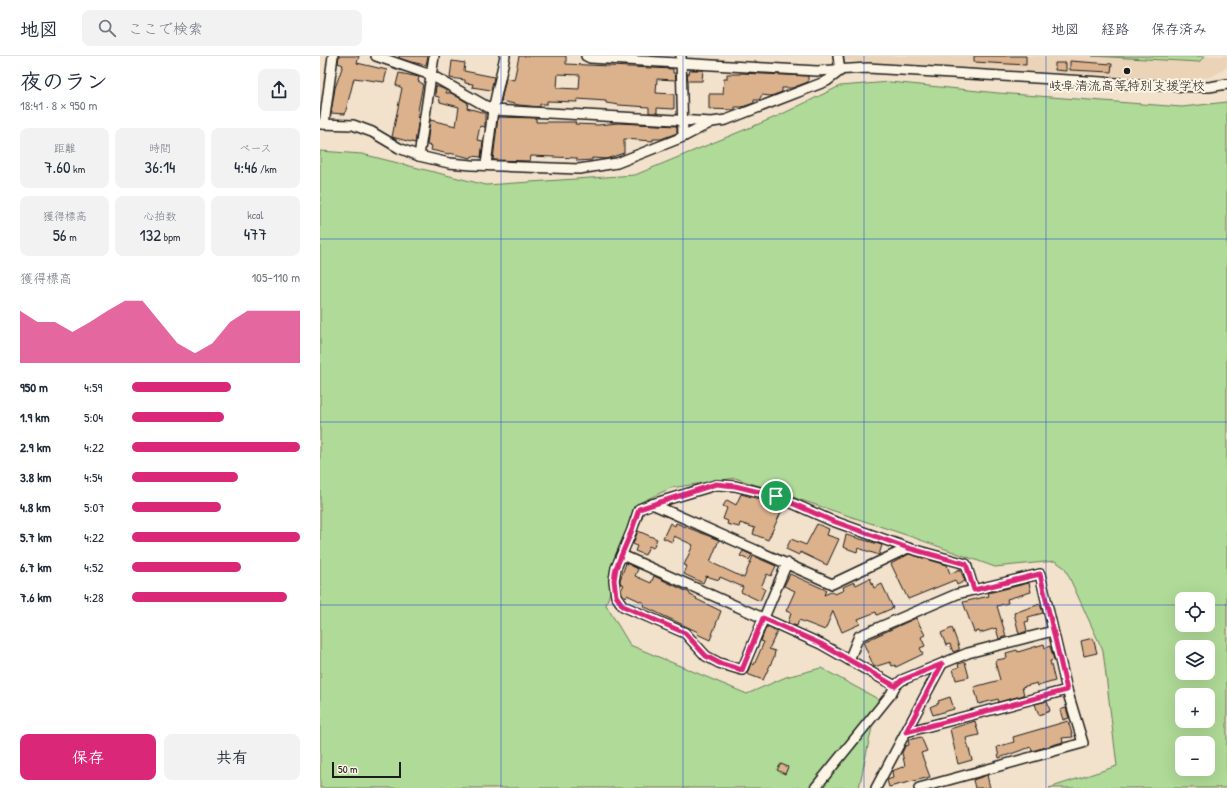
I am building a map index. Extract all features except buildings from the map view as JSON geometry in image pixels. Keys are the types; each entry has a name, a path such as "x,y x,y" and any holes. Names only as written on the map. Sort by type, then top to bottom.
{"street":[{"path":"333,56 322,124 353,125 372,132 399,148 419,156 449,163 579,169 599,167 617,163 683,137 712,122"},
{"path":"376,56 431,75 493,110 712,122 726,120 827,81 840,71"},
{"path":"419,156 434,56"},
{"path":"486,165 493,110 505,56"},
{"path":"586,56 590,58 680,59 817,71 840,71 868,68 1168,86 1209,87 1227,84"},
{"path":"838,56 840,71"},
{"path":"680,59 683,137"},
{"path":"787,563 742,670 719,663 706,656 685,633 623,606 616,596 614,580 616,568 639,509 716,484 735,486 776,496 830,520 908,548 966,564 974,590"},
{"path":"652,504 832,584 908,548"},
{"path":"622,555 821,644 895,686"},
{"path":"849,660 859,636 957,594 1040,574 1067,690 1083,743 919,788"},
{"path":"815,788 891,694 895,686 902,680 968,653 1053,631"},
{"path":"876,788 942,664"},
{"path":"906,732 1067,690"}],"shaded area":[{"name":"岐阜清流高等特別支援学校","path":"844,56 1227,56 1227,67 1213,76 1193,80 845,61"}],"green space":[{"path":"1092,56 1205,56 1199,62"},
{"path":"890,82 998,93 1182,107 1227,102 1227,788 1049,788 1117,766 1103,651 1065,568 1055,561 995,567 915,538 735,478 671,488 637,504 606,605 630,645 747,694 786,677 821,668 878,699 859,788 320,788 320,151 362,154 486,185 635,175 778,116 840,86"}],"place":[{"name":"岐阜清流高等特別支援学校","path":"1127,71"}],"route":[{"path":"716,484 735,486 776,496 830,520 908,548 966,564 974,590 1040,574 1067,690 906,732 942,664 902,680 895,686 821,644 763,618 742,670 719,663 706,656 685,633 640,615 623,606 616,596 614,580 616,568 639,509 716,484"}]}
